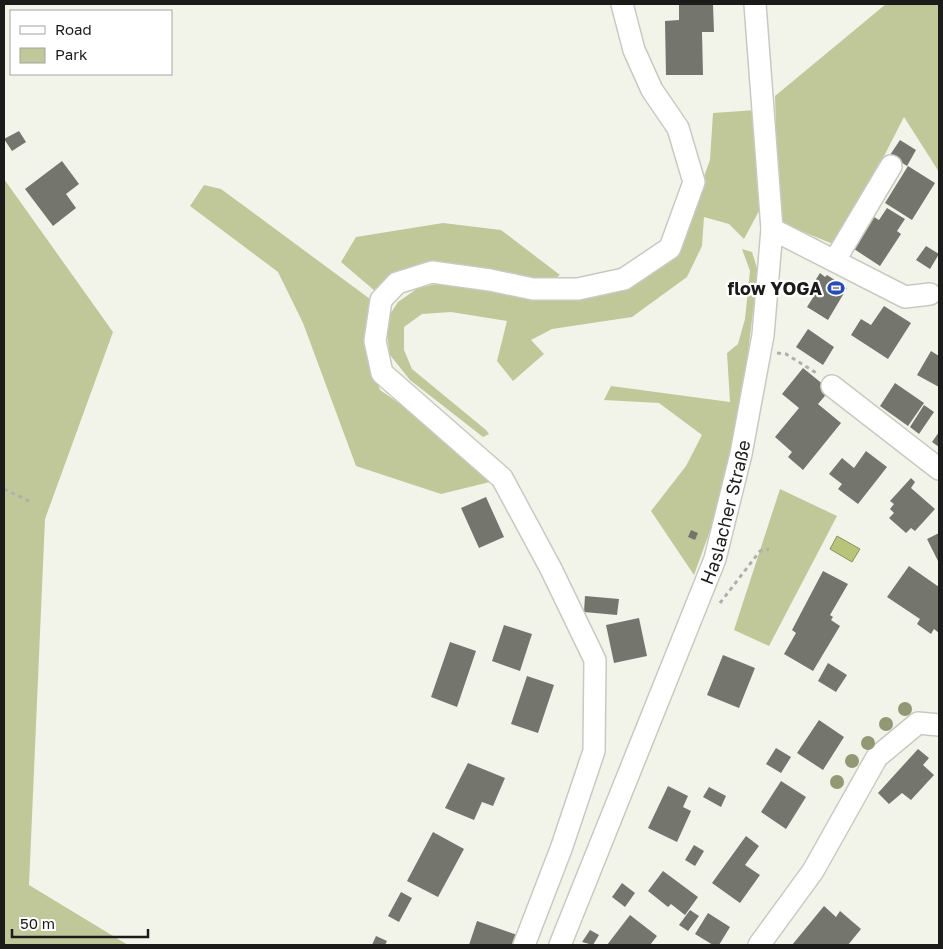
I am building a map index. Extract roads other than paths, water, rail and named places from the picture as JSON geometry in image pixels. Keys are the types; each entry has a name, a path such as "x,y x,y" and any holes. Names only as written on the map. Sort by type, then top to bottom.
{"street":[{"path":"524,945 594,750 595,660 550,568 502,478 382,372 375,341 381,300 397,283 432,272 490,280 533,289 578,289 624,279 670,248 694,182 678,128 652,90 634,50 622,4"},
{"name":"Haslacher Straße","path":"560,945 715,558 741,454 760,351 772,229 755,4"},
{"path":"835,260 891,166"},
{"path":"772,229 905,297 930,294"},
{"path":"832,386 939,469"},
{"path":"759,945 813,871 877,757 918,723 939,726"}],"place":[{"name":"flow YOGA","path":"836,288"}]}
